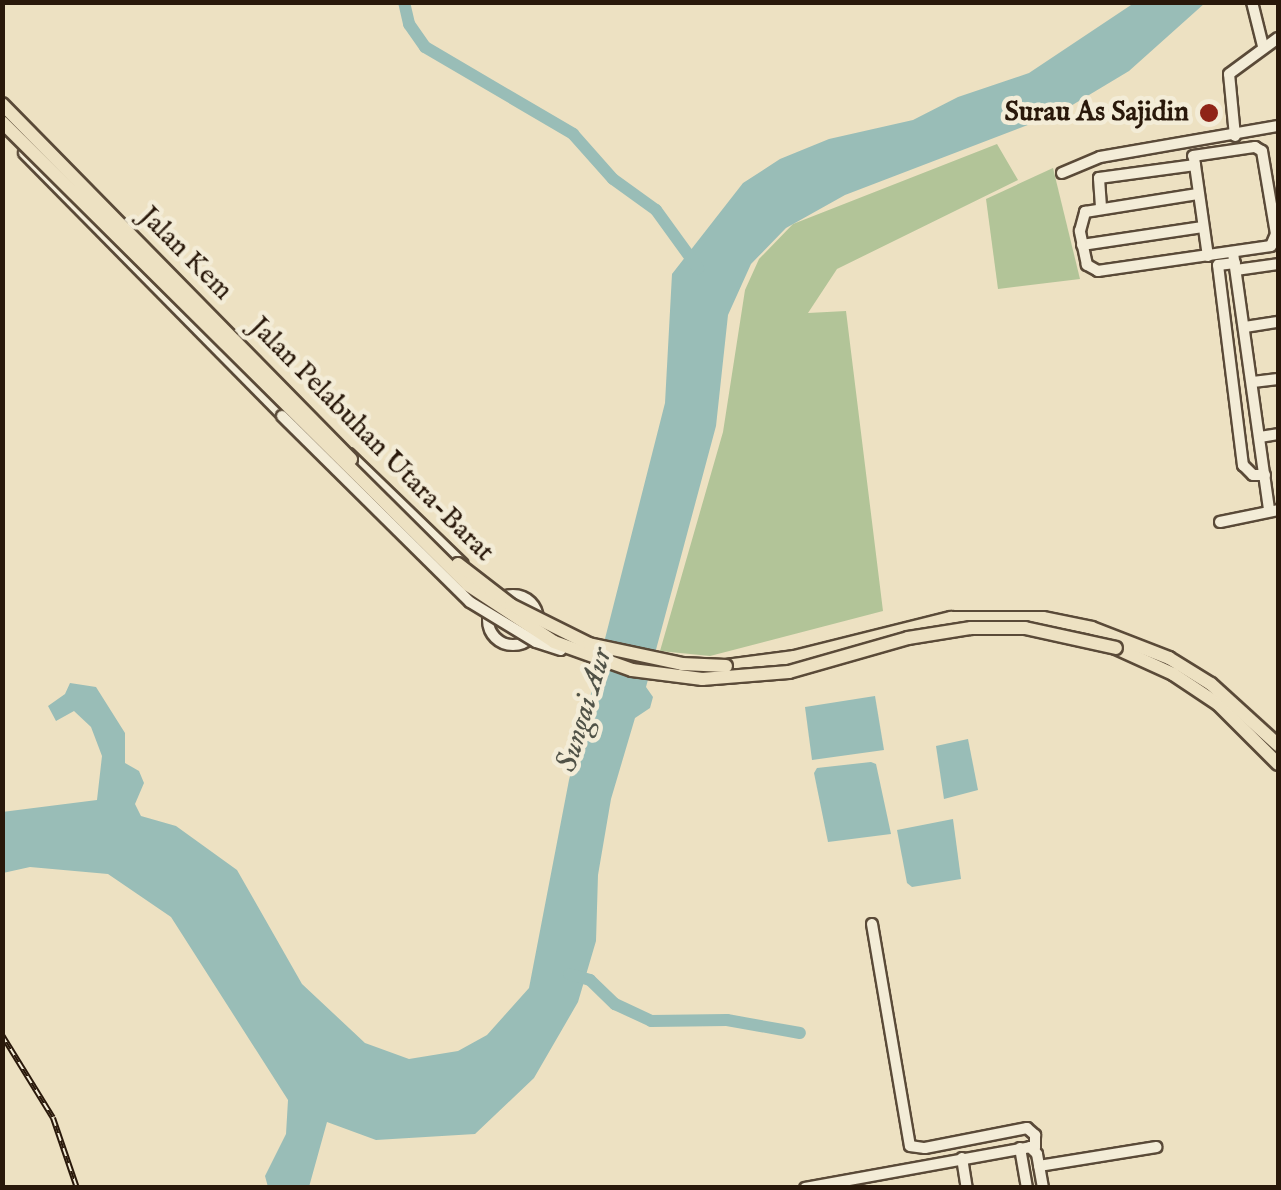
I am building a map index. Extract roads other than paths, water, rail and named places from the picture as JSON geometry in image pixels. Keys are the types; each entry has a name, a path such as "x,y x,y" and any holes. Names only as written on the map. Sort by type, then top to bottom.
{"main road":[{"name":"Jalan Pelabuhan Utara-Barat","path":"2,102 461,567 511,605 586,650"},
{"name":"Jalan Pelabuhan Utara-Barat","path":"2,122 468,586 526,626 586,650 682,664 726,666 794,656 914,624 976,616 1056,620 1169,658 1211,684 1278,745"},
{"name":"Jalan Pelabuhan Utara-Barat","path":"1119,643 1207,696 1278,764"}],"street":[{"path":"1252,2 1263,46"},
{"path":"1235,136 1228,77 1278,38"},
{"name":"Jalan Kem","path":"2,102 454,557 502,597"},
{"path":"1062,172 1100,157 1278,126"},
{"name":"Jalan Kem","path":"2,131 470,602 536,642 586,650"},
{"path":"1191,142 1208,256"},
{"path":"1101,207 1099,178 1255,148 1262,150 1276,240 1235,262 1208,256 1098,270 1087,265 1080,218 1085,212 1198,194"},
{"path":"1082,244 1203,227"},
{"path":"1220,522 1274,510 1273,490 1265,475 1235,262"},
{"path":"1265,475 1253,475 1244,465 1218,264 1278,264"},
{"path":"1245,327 1278,322"},
{"path":"1253,382 1278,379"},
{"name":"Jalan Kem","path":"282,416 490,609"},
{"path":"1260,436 1278,434"},
{"name":"Jalan Kem","path":"337,440 488,581 586,650"},
{"path":"518,595 532,603 539,618 529,640 507,645 494,638 488,624 490,609 502,597 518,595"},
{"path":"872,924 910,1146 925,1148 1027,1128 1035,1135 1043,1188"},
{"path":"1039,1166 1156,1147"},
{"path":"1020,1148 1026,1188"},
{"path":"805,1188 1035,1148"},
{"path":"962,1158 967,1188"}],"water":[{"path":"1134,3 1205,3 1129,71 1059,113 845,195 786,228 751,264 728,315 716,426 646,687 653,697 650,708 635,718 611,799 598,875 596,941 578,1002 534,1078 475,1134 376,1140 327,1122 309,1187 268,1187 265,1176 286,1134 288,1100 171,917 108,874 30,867 3,873 2,812 97,800 102,756 91,727 74,711 56,721 48,706 65,694 70,683 96,687 125,733 125,763 139,771 144,783 135,804 141,816 176,826 237,870 302,984 365,1043 409,1059 458,1051 487,1035 529,988 569,780 665,403 672,274 743,183 780,159 829,139 913,120 958,97 1029,73"},
{"path":"875,696 884,750 812,760 805,707"},
{"path":"968,739 978,790 944,799 936,746"},
{"path":"876,764 891,834 828,842 814,773 817,768"},
{"path":"953,819 961,879 912,887 907,883 897,830"}],"waterway":[{"path":"404,2 409,24 425,47 573,134 613,179 656,210 698,268"},
{"path":"569,974 590,980 615,1004 651,1021 727,1020 800,1033"}],"railway":[{"path":"2,1035 53,1118 77,1188"}],"place":[{"name":"Surau As Sajidin","path":"1209,113"}],"water label":[{"name":"Sungai Aur","path":"585,710"}]}
